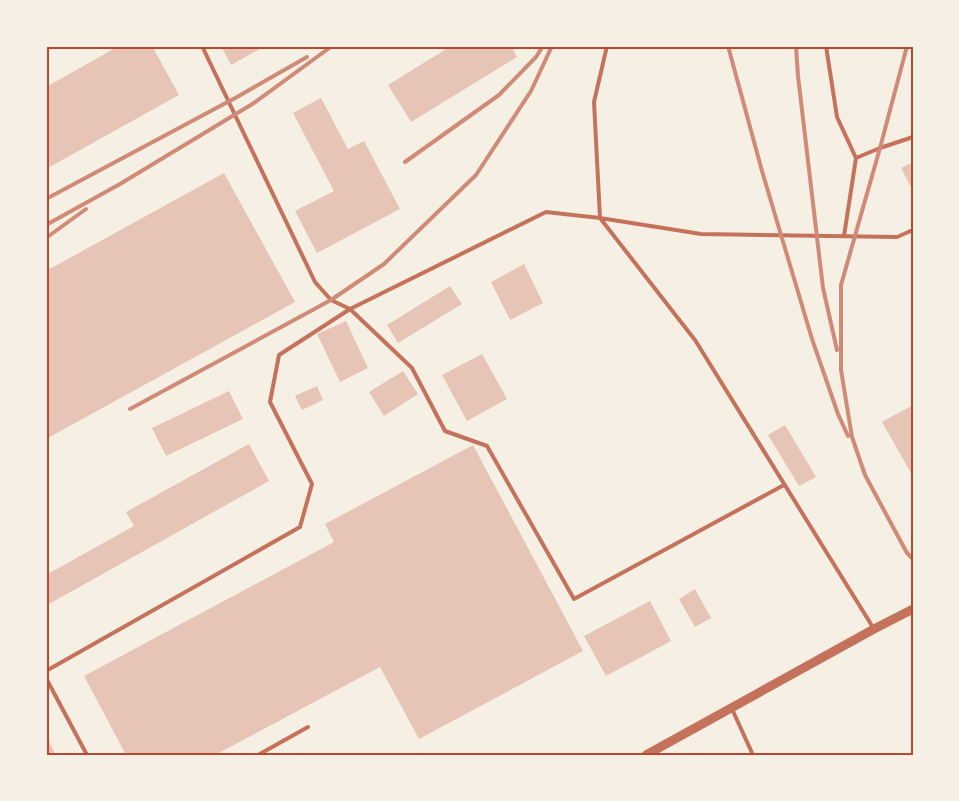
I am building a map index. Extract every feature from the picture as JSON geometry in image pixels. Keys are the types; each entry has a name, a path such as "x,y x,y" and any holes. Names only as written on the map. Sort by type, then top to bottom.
{"street":[{"path":"646,755 913,609"}],"lane":[{"path":"202,46 316,282 331,300 350,309 412,368 445,431 487,446 574,599 784,485"},
{"path":"607,46 594,102 600,218 695,340 874,629"},
{"path":"826,46 837,117 856,158 844,236"},
{"path":"856,158 913,137"},
{"path":"46,671 300,527 312,484 270,402 279,355 350,309 546,212 600,218 701,234 896,237 913,230"},
{"path":"46,678 87,755"},
{"path":"732,708 753,755"},
{"path":"258,755 308,727"}],"building":[{"path":"119,46 152,46 179,95 46,169 46,87"},
{"path":"221,46 265,46 231,65"},
{"path":"451,46 511,46 517,57 411,122 388,85"},
{"path":"321,98 348,149 364,141 400,209 317,253 295,211 334,191 293,113"},
{"path":"913,162 913,191 901,168"},
{"path":"224,173 295,302 46,439 46,271"},
{"path":"524,264 543,303 510,320 491,282"},
{"path":"450,286 462,304 398,343 387,325"},
{"path":"346,321 368,368 340,382 317,334"},
{"path":"482,354 507,399 467,421 442,375"},
{"path":"403,371 418,394 384,416 369,392"},
{"path":"317,386 323,400 302,410 295,396"},
{"path":"229,391 243,419 166,456 152,428"},
{"path":"913,405 913,472 911,473 882,422"},
{"path":"785,425 816,477 799,486 768,435"},
{"path":"249,444 269,481 49,604 46,600 46,575 134,526 126,512"},
{"path":"473,445 583,651 419,739 380,667 215,755 126,755 84,676 334,542 325,524"},
{"path":"695,589 711,618 695,627 679,599"},
{"path":"650,601 671,641 606,676 584,636"},
{"path":"46,736 56,755 46,755"}],"railway":[{"path":"46,225 120,184 254,103 332,46"},
{"path":"405,162 499,95 536,57 543,46"},
{"path":"130,409 331,300 384,264 476,175 531,91 552,46"},
{"path":"728,46 762,171 812,339 838,414 848,436"},
{"path":"796,46 823,288 837,350"},
{"path":"907,46 841,285 841,370 852,437 865,475 907,553 913,559"},
{"path":"46,199 237,97 307,57"},
{"path":"46,238 86,209"}]}
